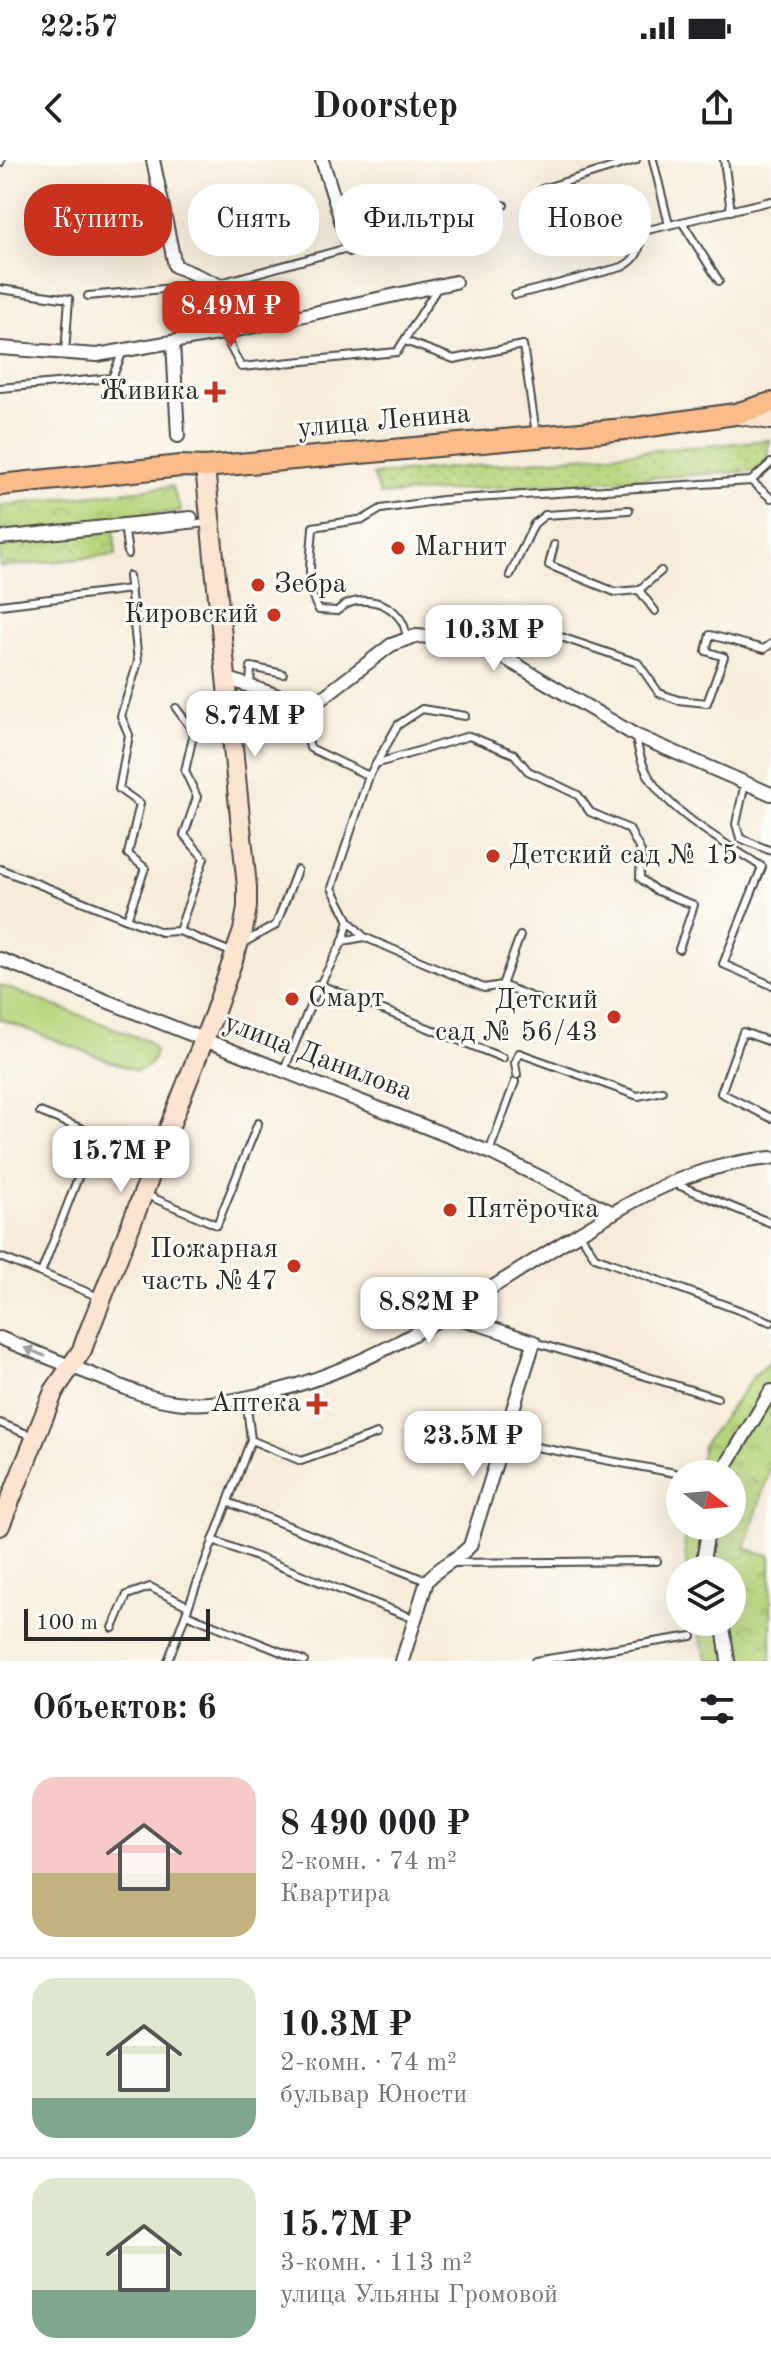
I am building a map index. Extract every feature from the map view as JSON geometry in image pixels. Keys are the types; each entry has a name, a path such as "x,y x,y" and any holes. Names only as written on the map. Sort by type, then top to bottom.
{"main road":[{"name":"улица Ленина","path":"0,485 181,466 205,467 636,428 735,414 771,403"}],"street":[{"path":"153,160 175,266 217,284"},
{"path":"322,160 335,201"},
{"path":"0,348 97,355 223,333 455,282"},
{"path":"173,342 178,436"},
{"path":"735,414 771,420"},
{"path":"0,1526 54,1391 82,1350 204,1039 245,920 247,887 205,467"},
{"path":"0,538 191,518"},
{"path":"226,678 307,706 323,699 391,645 411,637 464,639 498,654 635,735 771,794"},
{"name":"улица Данилова","path":"0,959 489,1152 613,1213"},
{"path":"0,1338 141,1394 177,1403 246,1398 300,1385 360,1362 670,1182 724,1164 771,1158"},
{"path":"402,1661 427,1581 434,1572 470,1546 534,1342 447,1314"},
{"path":"729,1460 771,1391"},
{"path":"724,1636 728,1661"}],"lane":[{"path":"558,184 636,160"},
{"path":"653,160 669,225"},
{"path":"724,160 731,211"},
{"path":"651,229 771,201"},
{"path":"682,222 719,281"},
{"path":"88,296 217,284 335,253"},
{"path":"515,295 622,267 635,256"},
{"path":"223,333 241,367 397,352 439,285"},
{"path":"0,289 69,299 65,353"},
{"path":"405,341 454,359 523,345 537,437"},
{"path":"0,388 112,378 123,351"},
{"path":"771,463 751,481 442,500 381,509 364,519 313,527 311,589 313,601 319,610 337,611 345,603 370,601 383,605 402,621 411,637 456,627 558,636 638,663 659,693 678,700 707,703 724,657 706,651 710,635 764,649 771,644"},
{"path":"751,481 771,498"},
{"path":"510,575 534,524 545,515 629,510"},
{"path":"128,554 125,532 211,523"},
{"path":"554,545 549,565 615,592 639,590 661,571"},
{"path":"127,919 145,868 128,854 140,804 119,789 129,735 121,716 138,662 129,576"},
{"path":"0,605 131,589"},
{"path":"639,590 655,611"},
{"path":"250,686 251,667 283,674"},
{"path":"307,706 304,721 310,748 369,776"},
{"path":"176,708 194,732 185,771 197,797 184,835 204,858 179,931"},
{"path":"465,716 422,709 398,725 369,776 332,888 349,921 364,937 484,988 502,985 544,1002"},
{"path":"635,735 647,774 670,801 704,829 762,867 723,964 771,985"},
{"path":"378,763 469,736 514,754 528,771 578,795 590,812 629,829 641,852 640,878 655,890 694,905 679,949"},
{"path":"745,783 736,824 740,838 771,851"},
{"path":"0,869 161,932 179,931 236,949 276,925 297,870"},
{"path":"284,1070 318,984 343,941 349,921"},
{"path":"502,985 520,936"},
{"path":"343,941 364,937"},
{"path":"318,984 503,1058"},
{"path":"769,1039 743,1032 721,1093 771,1118"},
{"path":"489,1152 516,1079 515,1063 519,1053 638,1096 662,1091"},
{"path":"40,1112 95,1134 41,1273"},
{"path":"144,1194 217,1225 258,1123"},
{"path":"670,1182 771,1223"},
{"path":"579,1233 595,1257 771,1322"},
{"path":"0,1257 102,1298"},
{"path":"534,1342 717,1398"},
{"path":"168,1661 251,1440 246,1398"},
{"path":"0,1423 35,1437"},
{"path":"251,1440 301,1461 377,1434"},
{"path":"504,1441 666,1471"},
{"path":"228,1502 427,1581"},
{"path":"213,1540 415,1619"},
{"path":"448,1563 657,1561"},
{"path":"113,1628 127,1595 150,1587 188,1606"},
{"path":"186,1614 304,1661"},
{"path":"535,1661 692,1636"}],"green space":[{"path":"769,440 766,470 380,495 373,475"},
{"path":"172,486 181,511 113,519 116,555 0,567 0,506"},
{"path":"0,985 148,1041 155,1051 153,1059 147,1067 136,1071 0,1019"},
{"path":"771,1360 771,1465 745,1548 771,1556 771,1661 708,1661 700,1636 746,1636 746,1556 686,1556 684,1540 746,1540 746,1460 700,1460 703,1445 755,1375"}],"place":[{"name":"Живика","path":"215,392"},
{"name":"Магнит","path":"398,548"},
{"name":"Зебра","path":"258,585"},
{"name":"Кировский","path":"274,615"},
{"name":"Детский сад № 15","path":"493,856"},
{"name":"Смарт","path":"292,999"},
{"name":"Детский сад № 56/43","path":"614,1017"},
{"name":"Пятёрочка","path":"450,1210"},
{"name":"Пожарная часть №47","path":"294,1266"},
{"name":"Аптека","path":"317,1404"}]}
